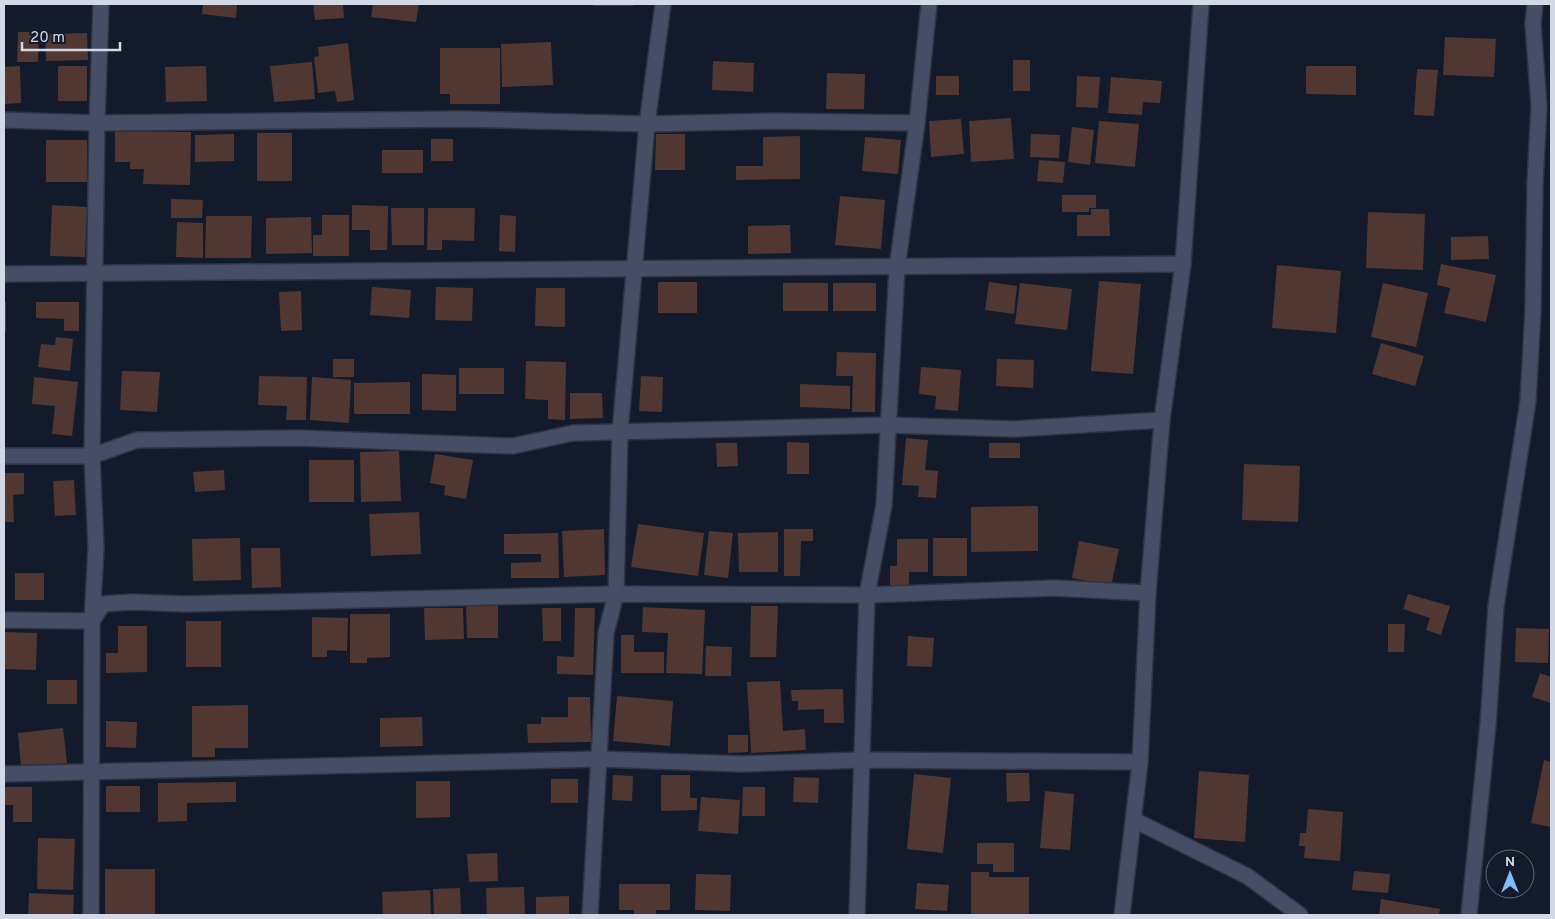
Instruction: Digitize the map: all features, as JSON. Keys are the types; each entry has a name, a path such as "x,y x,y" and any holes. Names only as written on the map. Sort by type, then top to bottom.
{"street":[{"path":"91,915 93,772 92,621 96,548 92,456 97,123 101,4"},
{"path":"590,915 606,633 616,594 620,432 647,124 663,4"},
{"path":"857,915 867,595 884,505 887,425 898,268 917,123 929,4"},
{"path":"1122,915 1140,762 1148,593 1162,420 1183,264 1201,4"},
{"path":"1469,915 1488,724 1496,606 1528,401 1533,311 1535,183 1539,106 1533,24 1535,4"},
{"path":"4,120 97,123 463,118 647,124 775,121 917,123"},
{"path":"4,274 635,268 898,268 1183,264"},
{"path":"4,456 92,456 137,440 298,438 513,446 573,433 887,425 1014,429 1162,420"},
{"path":"92,621 103,604 132,602 184,604 616,594 867,595 1054,588 1148,593"},
{"path":"4,620 92,621"},
{"path":"4,774 600,759 741,764 861,760 1140,762"},
{"path":"1134,820 1247,876 1300,915"}],"building":[{"path":"203,4 237,4 236,18 202,14"},
{"path":"313,4 343,4 344,18 315,20"},
{"path":"373,4 419,4 416,22 371,17"},
{"path":"593,4 633,4 633,6 593,6"},
{"path":"18,32 39,32 38,62 17,62"},
{"path":"87,33 88,60 46,61 45,34"},
{"path":"1445,37 1496,39 1494,77 1443,75"},
{"path":"551,42 553,85 502,87 501,44"},
{"path":"348,43 354,100 337,102 335,91 318,93 314,57 319,56 318,47"},
{"path":"440,48 500,48 500,104 450,104 450,94 440,94"},
{"path":"1013,60 1030,60 1030,91 1013,91"},
{"path":"713,61 754,63 753,92 712,90"},
{"path":"312,62 315,99 274,102 270,66"},
{"path":"20,66 21,103 4,104 4,67"},
{"path":"58,66 87,66 87,101 58,101"},
{"path":"206,66 207,101 166,102 165,67"},
{"path":"1306,66 1356,66 1356,95 1306,94"},
{"path":"1417,69 1438,70 1434,116 1414,115"},
{"path":"827,73 865,74 864,109 826,109"},
{"path":"936,76 959,76 959,95 936,95"},
{"path":"1077,76 1100,77 1098,108 1076,107"},
{"path":"1111,77 1162,81 1160,103 1143,102 1142,115 1108,113"},
{"path":"1011,118 1014,159 971,162 969,121"},
{"path":"961,119 964,154 931,157 929,121"},
{"path":"1099,121 1139,124 1135,167 1095,163"},
{"path":"1072,127 1094,130 1090,165 1068,162"},
{"path":"115,131 191,132 190,185 143,184 144,169 130,169 130,162 115,162"},
{"path":"257,133 292,133 292,181 257,181"},
{"path":"234,134 234,161 195,162 195,135"},
{"path":"656,134 685,134 685,170 655,170"},
{"path":"1031,134 1060,135 1059,158 1030,157"},
{"path":"800,136 800,179 736,180 736,166 763,166 763,137"},
{"path":"865,137 901,140 898,174 862,171"},
{"path":"431,139 453,139 453,161 431,161"},
{"path":"46,140 87,140 87,182 46,182"},
{"path":"382,150 423,150 423,173 382,173"},
{"path":"1039,160 1065,162 1063,183 1037,181"},
{"path":"1062,195 1096,195 1096,208 1089,208 1089,212 1062,212"},
{"path":"840,196 885,200 881,249 835,245"},
{"path":"171,199 203,200 202,218 171,218"},
{"path":"52,205 87,207 85,257 50,256"},
{"path":"352,205 388,206 387,250 370,250 370,230 352,230"},
{"path":"391,208 424,208 424,245 392,245"},
{"path":"428,208 475,208 474,241 442,240 442,250 427,250"},
{"path":"1091,209 1109,209 1110,236 1077,236 1077,215 1091,215"},
{"path":"1368,212 1425,214 1423,270 1366,268"},
{"path":"322,215 349,215 349,256 313,256 313,235 322,235"},
{"path":"500,215 516,216 515,252 499,251"},
{"path":"206,216 252,216 251,258 205,258"},
{"path":"311,217 312,253 266,254 266,218"},
{"path":"177,222 203,223 203,258 176,257"},
{"path":"790,225 791,253 748,254 748,226"},
{"path":"1488,236 1489,259 1451,260 1451,237"},
{"path":"1441,264 1496,275 1486,322 1444,313 1450,288 1437,285"},
{"path":"1277,265 1341,271 1336,333 1272,328"},
{"path":"1099,281 1141,284 1133,374 1091,371"},
{"path":"658,282 697,282 697,313 658,313"},
{"path":"989,282 1017,286 1014,314 985,310"},
{"path":"783,283 828,283 828,311 783,311"},
{"path":"833,283 876,283 876,311 833,311"},
{"path":"1020,283 1072,289 1067,330 1015,324"},
{"path":"1383,283 1428,293 1416,347 1371,337"},
{"path":"372,287 411,290 409,318 370,315"},
{"path":"436,287 473,288 472,321 435,320"},
{"path":"536,288 565,288 565,327 535,326"},
{"path":"301,291 302,330 281,331 279,292"},
{"path":"4,302 6,302 6,331 4,331"},
{"path":"36,302 79,302 79,331 64,331 64,319 36,318"},
{"path":"56,337 73,339 70,371 38,367 41,344 55,345"},
{"path":"1381,343 1424,356 1415,386 1372,374"},
{"path":"837,352 876,353 875,412 852,412 853,376 836,376"},
{"path":"333,359 354,359 354,377 333,377"},
{"path":"997,359 1034,360 1033,388 996,386"},
{"path":"526,361 566,362 565,420 548,419 548,400 525,399"},
{"path":"921,367 961,370 958,411 935,409 936,396 919,394"},
{"path":"459,368 504,368 504,394 459,394"},
{"path":"122,371 160,372 157,412 120,410"},
{"path":"422,374 456,375 456,411 422,410"},
{"path":"259,376 307,377 306,420 286,420 287,406 258,405"},
{"path":"641,376 663,377 662,412 639,411"},
{"path":"34,377 78,382 72,436 52,434 55,406 32,404"},
{"path":"312,377 351,380 349,423 310,420"},
{"path":"410,382 410,414 354,414 354,383"},
{"path":"800,384 850,386 850,409 800,407"},
{"path":"570,393 602,393 603,418 570,419"},
{"path":"906,438 928,440 925,470 938,471 936,498 918,497 919,486 902,485"},
{"path":"787,442 809,443 809,474 787,474"},
{"path":"716,443 737,443 738,466 717,467"},
{"path":"989,443 1020,443 1020,458 989,458"},
{"path":"399,451 401,501 361,502 360,452"},
{"path":"435,454 473,460 466,499 444,495 445,486 430,483"},
{"path":"309,460 354,460 354,502 309,502"},
{"path":"1244,464 1300,466 1298,522 1242,520"},
{"path":"224,470 225,490 195,492 193,472"},
{"path":"4,473 24,473 24,494 13,495 14,522 4,522"},
{"path":"74,480 76,515 55,516 53,481"},
{"path":"1038,506 1038,551 971,552 971,507"},
{"path":"419,512 421,554 371,556 369,514"},
{"path":"638,524 704,533 698,576 631,567"},
{"path":"604,529 605,575 564,577 562,531"},
{"path":"784,529 813,529 813,541 801,541 800,576 784,576"},
{"path":"709,531 733,533 728,578 704,575"},
{"path":"778,532 778,572 739,572 738,533"},
{"path":"558,533 559,578 511,578 511,563 541,562 541,554 504,554 504,534"},
{"path":"240,538 241,580 193,581 192,539"},
{"path":"933,538 967,538 967,576 933,576"},
{"path":"897,539 928,539 928,572 909,572 909,586 890,586 890,566 897,566"},
{"path":"1079,541 1119,549 1111,586 1072,578"},
{"path":"251,548 280,548 281,587 252,588"},
{"path":"15,573 44,573 44,600 15,600"},
{"path":"1408,594 1450,606 1441,635 1426,630 1430,618 1403,609"},
{"path":"498,605 498,638 467,638 466,606"},
{"path":"751,606 778,606 776,657 750,657"},
{"path":"643,607 705,610 702,674 666,673 668,633 642,632"},
{"path":"424,608 463,608 464,639 425,640"},
{"path":"542,608 561,608 561,641 543,641"},
{"path":"575,608 595,608 593,675 557,674 557,656 574,657"},
{"path":"350,614 390,614 390,657 367,658 367,663 350,663"},
{"path":"312,617 348,618 347,651 327,650 327,657 312,657"},
{"path":"186,621 221,621 221,667 186,667"},
{"path":"1388,624 1405,624 1404,652 1388,652"},
{"path":"118,626 147,626 147,672 106,673 106,653 118,653"},
{"path":"1516,628 1549,629 1548,663 1515,662"},
{"path":"4,632 37,633 36,670 4,669"},
{"path":"621,635 634,635 634,652 664,652 664,673 621,673"},
{"path":"908,636 934,638 932,667 907,666"},
{"path":"706,646 732,647 731,676 705,676"},
{"path":"1540,673 1551,677 1551,703 1532,697"},
{"path":"47,680 77,680 77,704 47,704"},
{"path":"780,681 783,731 805,729 806,750 751,753 747,682"},
{"path":"843,689 844,723 824,723 824,709 798,710 798,701 792,701 791,690"},
{"path":"617,696 673,701 670,746 613,741"},
{"path":"568,697 590,697 591,742 528,743 527,724 541,724 541,717 568,717"},
{"path":"248,705 248,748 215,748 215,757 192,757 192,706"},
{"path":"422,717 423,746 380,747 380,718"},
{"path":"106,721 137,722 136,748 106,747"},
{"path":"63,728 67,763 21,768 18,733"},
{"path":"728,735 748,735 748,752 728,753"},
{"path":"1544,760 1551,762 1551,827 1531,823"},
{"path":"1199,771 1249,775 1245,842 1194,838"},
{"path":"1006,773 1029,773 1030,801 1007,802"},
{"path":"914,774 951,778 943,853 907,849"},
{"path":"613,775 633,776 632,801 612,800"},
{"path":"661,775 690,775 690,798 697,798 697,810 661,811"},
{"path":"794,777 819,778 818,803 793,802"},
{"path":"551,779 578,779 578,803 551,803"},
{"path":"416,781 450,781 450,817 416,818"},
{"path":"236,782 236,802 187,803 187,821 158,822 158,783"},
{"path":"106,786 140,786 140,812 106,812"},
{"path":"4,787 32,787 32,822 13,822 13,805 4,805"},
{"path":"743,787 765,787 765,816 742,816"},
{"path":"1045,791 1074,794 1070,850 1040,848"},
{"path":"701,797 740,800 738,834 698,831"},
{"path":"1308,809 1343,812 1340,861 1304,858 1305,846 1299,846 1300,833 1306,833"},
{"path":"38,838 75,839 73,890 37,889"},
{"path":"977,843 1014,843 1014,872 993,872 993,864 977,864"},
{"path":"497,853 498,881 469,882 467,854"},
{"path":"105,869 155,869 155,915 105,915"},
{"path":"1354,871 1390,874 1388,893 1352,890"},
{"path":"971,872 989,872 989,877 1029,877 1029,915 971,915"},
{"path":"696,874 731,875 730,911 695,910"},
{"path":"917,883 949,885 947,911 915,909"},
{"path":"619,884 670,884 670,910 656,910 656,915 634,915 634,910 619,910"},
{"path":"524,887 525,915 487,915 486,888"},
{"path":"460,888 461,915 434,915 433,889"},
{"path":"430,890 431,915 383,915 382,892"},
{"path":"29,893 74,895 73,915 28,915"},
{"path":"569,896 569,915 536,915 536,897"},
{"path":"1381,899 1440,909 1439,915 1379,915"}]}
